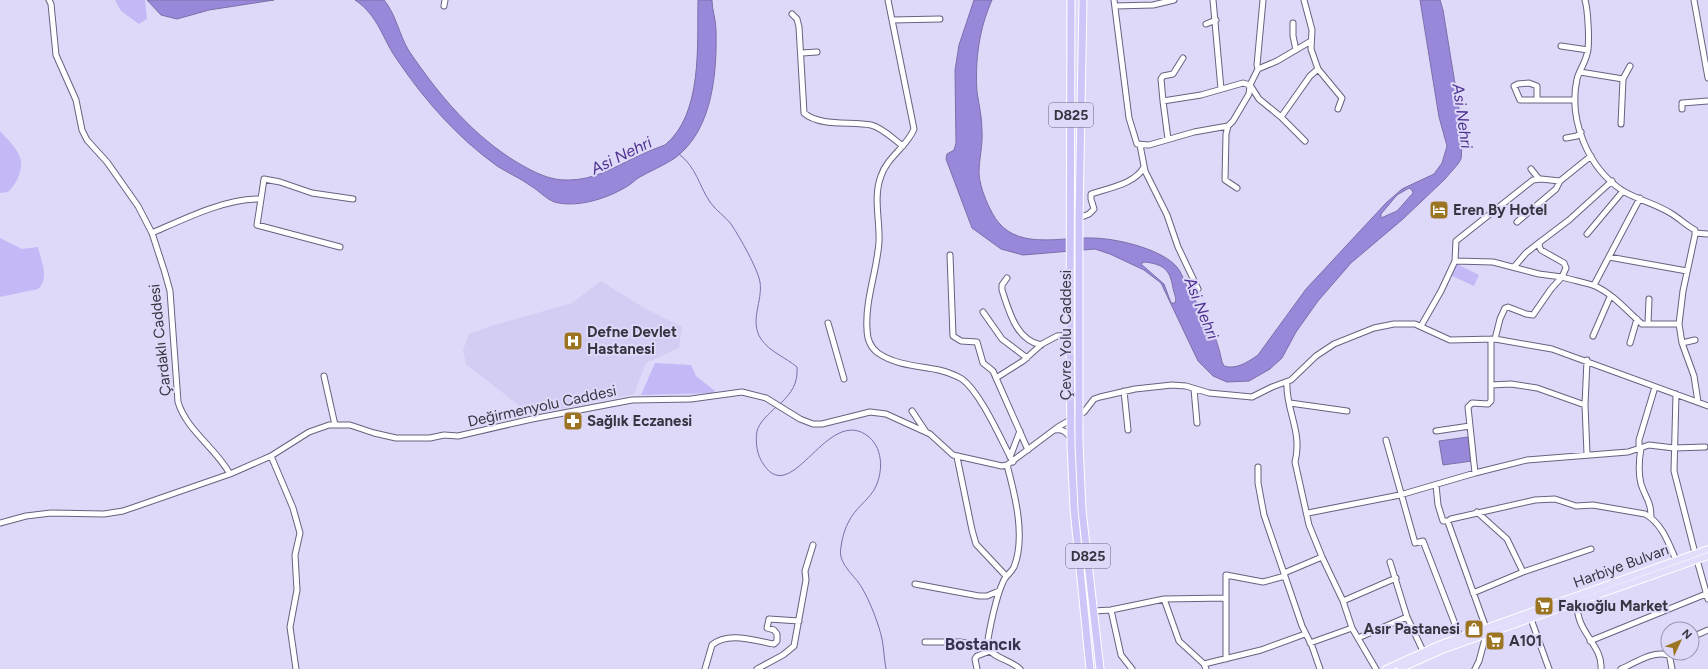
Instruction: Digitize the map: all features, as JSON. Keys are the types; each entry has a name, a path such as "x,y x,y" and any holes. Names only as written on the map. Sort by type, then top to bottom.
{"highway":[{"name":"Çevre Yolu Caddesi","path":"1071,0 1071,440 1074,509 1090,669"},
{"name":"Çevre Yolu Caddesi","path":"1084,0 1079,218 1078,415 1082,510 1100,669"}],"main road":[{"name":"Harbiye Bulvarı","path":"1400,669 1486,632 1708,549"},
{"name":"Harbiye Bulvarı","path":"1386,669 1423,651 1460,637 1486,632 1531,619 1708,556"}],"street":[{"path":"444,6 445,0"},
{"path":"888,0 914,125 911,135 884,168 878,188 879,243 869,302 867,324 869,341 877,352 886,358 906,364 948,372 962,379 979,400 1013,462"},
{"path":"1174,0 1153,5 1114,3 1129,118 1137,144 1140,145 1144,168 1167,215 1178,247 1198,289"},
{"path":"1213,0 1221,89"},
{"path":"1237,188 1225,180 1226,134 1228,126 1233,121 1249,94 1250,85 1258,68 1257,65 1263,0"},
{"path":"1304,0 1312,30 1311,49 1318,69 1342,98 1338,109"},
{"path":"1585,0 1588,9 1588,50 1577,78 1575,100 1576,120 1591,156 1612,181 1624,191 1673,215 1694,230 1695,233 1708,234"},
{"path":"1694,0 1708,78"},
{"name":"Çardaklı Caddesi","path":"51,1 56,55 76,100 82,130 87,140 107,162 132,196 152,233 170,291 178,402 182,416 214,452 230,474"},
{"path":"792,14 797,19 799,27 802,53 805,115 822,120 872,125 903,146"},
{"path":"892,20 940,19"},
{"path":"1206,24 1216,20"},
{"path":"1293,23 1293,36 1296,50"},
{"path":"1258,68 1296,50 1311,41"},
{"path":"1561,46 1588,50"},
{"path":"802,53 817,52"},
{"path":"1168,139 1161,79 1163,76 1172,74 1183,58"},
{"path":"1621,124 1623,79 1630,66"},
{"path":"1281,117 1310,76 1318,69"},
{"path":"1580,72 1623,79"},
{"path":"1163,101 1201,95 1243,83 1250,85 1259,99 1281,117 1305,141"},
{"path":"1536,100 1536,84 1518,84 1514,86 1520,100 1536,100 1575,100"},
{"path":"1682,109 1682,103 1708,101"},
{"path":"1140,145 1149,145 1168,139 1228,126"},
{"path":"1566,138 1577,136 1581,132"},
{"path":"1517,222 1556,189 1560,181 1591,156"},
{"path":"1079,218 1089,214 1094,209 1091,194 1134,179 1144,168"},
{"path":"1531,169 1539,179"},
{"path":"340,247 257,225 264,179 269,179 312,193 353,199"},
{"path":"1421,326 1441,291 1455,260 1456,241 1533,180 1539,179 1560,181"},
{"path":"1514,267 1526,253 1555,231 1612,181"},
{"path":"1587,234 1624,191"},
{"path":"1594,285 1640,198"},
{"path":"152,233 193,216 226,205 261,200"},
{"path":"1695,233 1687,271 1679,324 1682,343 1694,376 1698,402"},
{"path":"1540,242 1539,246 1541,250 1555,256 1564,263 1566,268"},
{"path":"950,255 954,336 961,341 976,342 983,364 993,371 1028,450"},
{"path":"1609,257 1687,271"},
{"path":"1455,260 1493,262 1539,274 1562,277 1577,282 1594,285 1642,324 1679,324"},
{"path":"1475,473 1469,405 1472,403 1488,404 1491,401 1493,339 1500,319 1505,308 1508,307 1533,315 1551,288 1562,277 1570,262"},
{"path":"1007,278 1002,285 1002,290 1014,322 1031,343 1041,345"},
{"path":"1592,336 1610,297"},
{"path":"1648,324 1649,299"},
{"path":"983,312 1002,339 1027,358"},
{"path":"1630,343 1637,319"},
{"path":"828,324 844,379"},
{"path":"977,669 975,659 988,649 999,591 1006,576 1014,565 1019,527 1014,488 1007,465 1071,418 1084,412 1094,399 1124,391 1165,385 1179,385 1209,393 1248,398 1256,396 1272,387 1288,382 1321,352 1339,342 1380,326 1403,324 1421,326 1450,340 1493,339 1540,346 1586,360 1708,406"},
{"path":"996,378 1027,358 1041,345 1057,336 1070,335"},
{"path":"1682,343 1695,340"},
{"path":"1586,360 1585,405 1587,454"},
{"path":"324,376 335,425"},
{"path":"1288,382 1287,392 1296,428 1297,455 1295,462 1308,513 1309,525 1322,558 1343,601 1352,628 1376,669"},
{"path":"1491,385 1511,384 1537,388 1585,405"},
{"path":"1651,517 1649,499 1642,485 1640,474 1639,440 1656,387"},
{"path":"1194,389 1197,423"},
{"path":"1124,391 1128,430"},
{"name":"Değirmenyolu Caddesi","path":"0,523 26,516 51,513 114,513 230,474 271,456 309,432 335,425 350,425 396,438 430,438 444,435 458,436 532,419 632,400 691,399 742,392 761,396 808,423 822,424 875,412 890,416 926,432 957,457 1002,466 1007,465"},
{"path":"1676,394 1674,472 1695,554"},
{"path":"1290,403 1347,411"},
{"path":"912,411 926,432"},
{"path":"1436,431 1470,426"},
{"path":"1054,430 1067,432 1071,440"},
{"path":"1010,456 1020,431"},
{"path":"1386,440 1400,495 1415,543 1423,541 1460,637"},
{"path":"1308,513 1400,495 1475,473 1527,460 1587,454 1628,452 1649,445 1674,448 1705,447"},
{"path":"271,456 293,508 300,533 295,555 297,590 290,627 296,669"},
{"path":"957,457 957,465 976,544 1006,576"},
{"path":"1258,467 1260,500 1305,634 1320,669"},
{"path":"1436,485 1438,505 1443,520 1448,521 1477,512 1535,500 1555,499 1576,506 1593,504 1645,514 1651,517 1660,528 1676,560"},
{"path":"1477,512 1507,539 1522,572"},
{"path":"1448,521 1474,593 1486,632 1481,655 1475,669"},
{"path":"758,669 783,656 793,648 806,580 805,571 813,545"},
{"path":"1474,593 1522,572 1591,549"},
{"path":"1226,659 1226,576 1263,582 1285,575 1322,558"},
{"path":"1590,641 1707,597 1697,560"},
{"path":"1390,562 1407,616 1423,651"},
{"path":"1343,601 1396,578"},
{"path":"915,584 979,596 987,596 999,591"},
{"path":"1094,611 1111,610 1164,599 1226,598"},
{"path":"1164,599 1179,641 1205,666 1261,650 1305,634"},
{"path":"1577,603 1578,619 1602,661 1601,669"},
{"path":"1111,610 1121,655 1132,669"},
{"path":"1358,638 1407,616"},
{"path":"706,669 712,645 719,640 732,637 774,644 777,641 777,634 774,630 767,628 769,619 799,621"},
{"path":"1531,619 1549,669"},
{"path":"1310,643 1352,628"},
{"path":"925,642 960,642 988,649 1020,669"},
{"path":"1621,669 1649,656 1660,653"}],"shaded area":[{"path":"115,0 145,0 147,19 139,24 121,11"},
{"path":"147,0 274,0 209,10 177,19 161,15"},
{"path":"355,0 384,0 392,12 409,51 420,67 458,113 486,140 501,152 536,173 555,179 569,180 595,176 665,145 677,132 686,115 692,97 697,57 698,0 712,0 716,26 715,64 710,99 705,116 698,132 688,146 675,158 638,178 628,186 611,195 585,203 567,204 555,202 523,180 497,166 455,131 431,105 409,76 393,53 370,13"},
{"path":"974,0 992,0 981,33 977,56 977,92 982,126 979,178 992,213 999,223 1008,231 1018,236 1030,239 1055,240 1101,238 1136,245 1167,259 1180,271 1188,289 1210,325 1224,366 1228,367 1246,363 1258,355 1306,289 1386,203 1402,189 1434,174 1442,163 1447,146 1439,117 1420,0 1440,0 1443,10 1463,133 1461,159 1444,180 1403,219 1351,263 1318,301 1296,332 1282,358 1270,369 1249,381 1227,382 1213,376 1198,361 1161,283 1144,270 1110,254 1095,249 1023,255 1001,249 972,228 946,159 947,154 954,150 956,143 955,70 959,45","holes":["1409,188 1413,193 1397,211 1381,218 1381,214 1397,195","1144,262 1157,264 1168,272 1176,299 1175,303 1171,303 1164,284 1141,264"]},
{"path":"0,131 13,145 19,155 21,160 21,170 11,189 8,192 0,193"},
{"path":"0,238 22,249 38,247 44,269 44,275 42,285 38,289 0,297"},
{"path":"1455,263 1479,275 1474,286 1450,275"},
{"name":"Defne Devlet Hastanesi","path":"601,281 641,306 682,327 679,348 646,363 634,394 535,414 526,411 466,364 463,350 469,334 491,326 572,303"},
{"path":"655,363 691,365 696,376 715,391 713,393 641,395"},
{"path":"1468,437 1472,461 1443,465 1439,441"}],"waterway":[{"path":"679,154 694,171 710,202 731,224 756,269 760,282 760,296 756,325 761,339 773,351 797,367 795,383 788,396 780,404"},
{"path":"776,407 760,424 757,431 756,440 758,453 764,465 775,475 787,474 799,466 825,442 839,433 854,430 869,437 874,442 880,455 880,470 877,484 871,494 854,513 848,524 841,544 840,553 844,564 859,583 874,613 882,639 886,669"}],"place":[{"name":"Eren By Hotel","path":"1439,210"},
{"name":"Defne Devlet Hastanesi","path":"573,341"},
{"name":"Sağlık Eczanesi","path":"573,421"},
{"name":"Fakıoğlu Market","path":"1544,606"},
{"name":"Asır Pastanesi","path":"1474,629"},
{"name":"A101","path":"1495,641"}],"district":[{"name":"Bostancık","path":"983,644"}],"water label":[{"name":"Asi Nehri","path":"1463,116"},
{"name":"Asi Nehri","path":"621,155"},
{"name":"Asi Nehri","path":"1202,308"}]}
